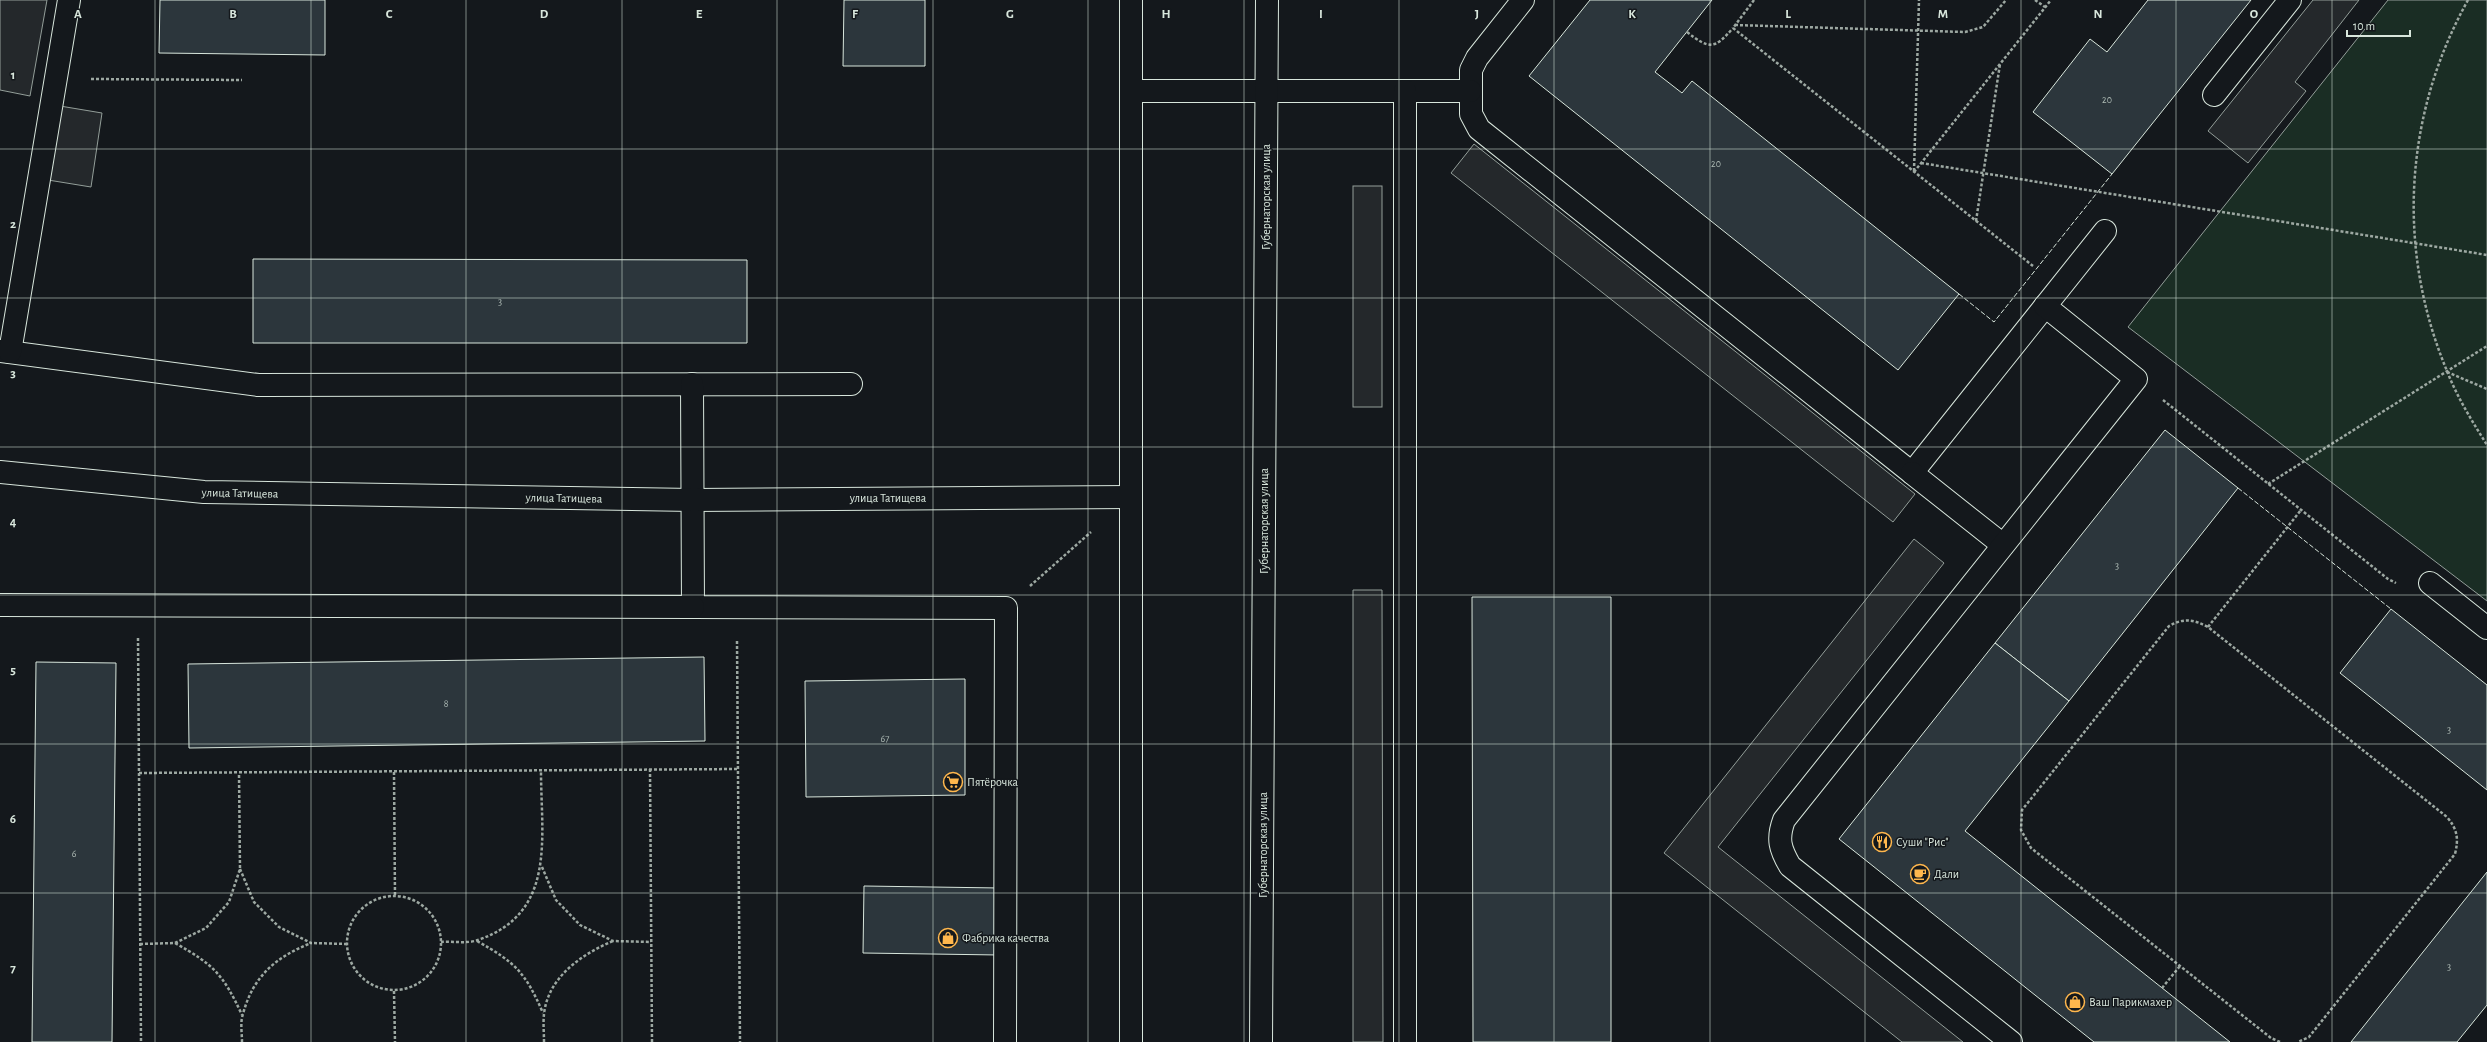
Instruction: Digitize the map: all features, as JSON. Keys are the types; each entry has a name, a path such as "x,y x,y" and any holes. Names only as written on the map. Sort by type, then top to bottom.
{"street":[{"path":"69,0 56,79 5,351 258,385 851,384"},
{"path":"1131,0 1131,1042"},
{"name":"Губернаторская улица","path":"1261,1042 1267,0"},
{"path":"1523,0 1477,58 1471,70 1470,114 1479,129 2003,544"},
{"path":"2214,95 2290,0"},
{"path":"1131,91 1470,91"},
{"path":"1405,91 1405,1042"},
{"path":"1912,473 2105,231"},
{"path":"2011,1042 1790,866 1780,848 1779,834 1784,820 2136,379 2045,306"},
{"path":"692,384 694,500 693,607"},
{"name":"улица Татищева","path":"0,472 204,492 694,500 1130,497"},
{"path":"2430,583 2487,628"},
{"path":"0,605 1006,608 1005,1042"}],"path":[{"path":"1687,32 1702,44 1711,45 1721,41 1754,0"},
{"path":"1914,172 1919,0"},
{"path":"1734,26 1965,32 1978,30 1987,23 2006,0"},
{"path":"2035,0 2045,7"},
{"path":"1914,172 2051,0"},
{"path":"2468,0 2449,34 2428,94 2415,157 2413,197 2415,243 2421,283 2437,344 2461,403 2487,445"},
{"path":"1734,26 2036,269"},
{"path":"1976,221 2000,63"},
{"path":"56,79 242,80"},
{"path":"1921,163 2487,254"},
{"path":"2268,484 2487,346"},
{"path":"2447,371 2487,389"},
{"path":"2136,379 2388,579 2401,585 2430,583"},
{"path":"1006,608 1130,497"},
{"path":"2208,627 2301,510"},
{"path":"138,606 141,1042"},
{"path":"737,608 740,1042"},
{"path":"2280,1042 2271,1038 2180,966 2032,848 2023,838 2020,820 2022,810 2169,626 2187,620 2196,621 2208,627 2447,817 2455,826 2458,839 2455,854 2309,1037 2298,1042"},
{"path":"650,769 652,1042"},
{"path":"139,774 738,769"},
{"path":"441,942 476,941 508,926 531,900 542,867 541,770"},
{"path":"394,772 395,896"},
{"path":"140,944 175,943 206,928 229,902 240,869 239,773"},
{"path":"542,867 556,900 575,920 580,925 613,941"},
{"path":"240,869 254,902 279,928 311,943"},
{"path":"395,896 412,900 427,910 437,924 441,942 438,960 428,976 413,987 394,991 376,987 361,977 350,962 347,944 350,926 360,910 376,900 395,896"},
{"path":"476,941 506,957 525,977 529,982 544,1013"},
{"path":"544,1042 544,1013 553,989 568,967 589,951 613,941 651,942"},
{"path":"175,943 204,960 228,984 242,1015"},
{"path":"242,1042 242,1015 251,991 267,970 287,952 311,943 347,944"},
{"path":"2162,988 2180,966"},
{"path":"394,991 395,1042"}],"green space":[{"path":"2388,0 2487,0 2487,601 2128,327"}],"shaded area":[{"path":"0,0 47,0 30,96 0,90"},
{"path":"2313,0 2359,0 2295,82 2306,91 2248,163 2208,131"},
{"path":"60,106 102,113 91,187 48,180"},
{"path":"1474,144 1915,494 1893,522 1451,173"},
{"path":"1353,186 1382,186 1382,407 1353,407"},
{"path":"1914,539 1944,563 1718,847 1963,1042 1902,1042 1664,853"},
{"path":"1353,590 1382,590 1383,1042 1353,1042"}],"building":[{"path":"160,0 325,0 325,55 159,53"},
{"path":"844,0 925,0 925,66 843,66"},
{"path":"1590,0 1712,0 1655,72 1682,93 1692,81 1959,294 1898,370 1529,76"},
{"path":"2148,0 2251,0 2112,174 2033,112 2090,39 2107,52"},
{"path":"253,259 747,260 747,343 253,343"},
{"path":"2165,430 2238,488 2069,701 1995,643"},
{"path":"1472,597 1611,597 1611,1042 1473,1042"},
{"path":"2391,609 2487,685 2487,790 2340,673"},
{"path":"1995,643 2069,701 1965,831 2230,1042 2094,1042 1839,839"},
{"path":"704,657 705,741 189,748 188,664"},
{"path":"36,662 116,663 112,1042 32,1042"},
{"path":"965,679 965,795 806,797 805,681"},
{"path":"2487,872 2487,1005 2457,1042 2351,1042"},
{"path":"864,886 1000,888 999,955 863,953"}],"fence":[{"path":"1959,294 1994,322 2112,174"},
{"path":"2238,488 2391,609"}],"place":[{"name":"Пятёрочка","path":"953,782"},
{"name":"Суши \"Рис\"","path":"1882,842"},
{"name":"Дали","path":"1920,874"},
{"name":"Фабрика качества","path":"948,938"},
{"name":"Ваш Парикмахер","path":"2075,1002"}]}
